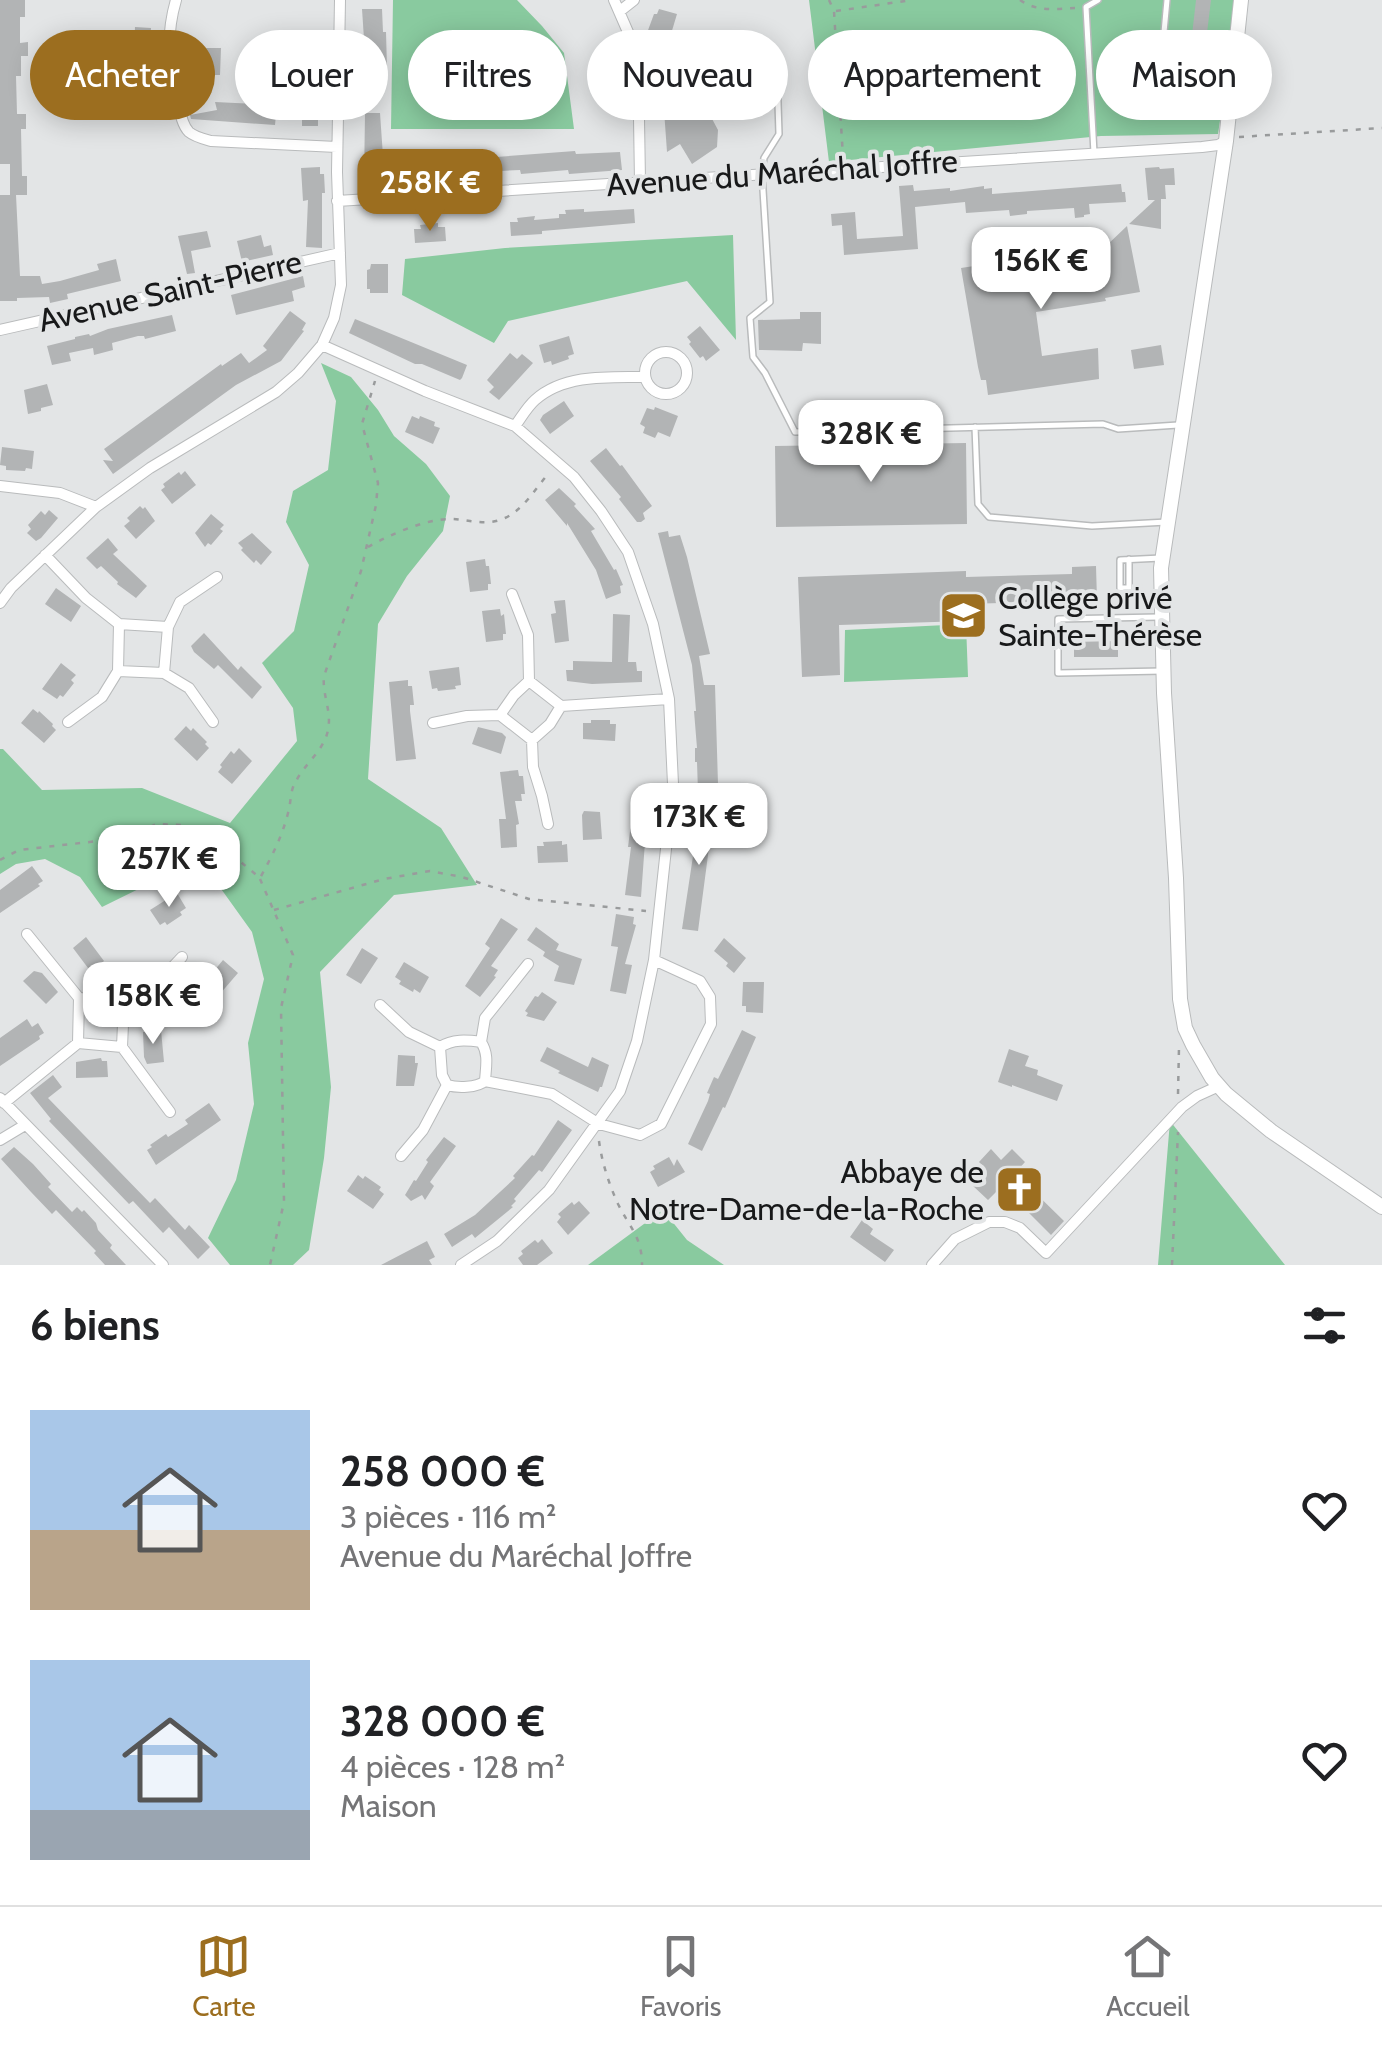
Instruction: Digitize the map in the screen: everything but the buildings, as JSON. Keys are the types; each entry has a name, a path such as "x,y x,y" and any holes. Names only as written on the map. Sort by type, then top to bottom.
{"street":[{"path":"176,0 169,45 172,80 183,123 190,132 211,141 337,147"},
{"path":"0,603 96,507 150,468 276,392 322,345 334,318 341,285 337,201 340,0"},
{"path":"634,0 617,5 638,55 640,182"},
{"path":"1241,0 1232,139 1213,216 1162,558 1163,671 1179,982 1186,1028 1199,1057 1219,1086 1260,1123 1382,1207"},
{"name":"Avenue du Maréchal Joffre","path":"337,201 1202,147 1232,139"},
{"name":"Avenue Saint-Pierre","path":"0,330 340,253"},
{"path":"322,345 515,426 574,477 628,552 654,624 669,699 673,784 654,960 637,1042 620,1091 550,1190 497,1241 461,1265"},
{"path":"664,352 678,355 688,372 678,391 665,395 652,390 645,377 651,358 664,352"},
{"path":"515,426 533,402 567,382 645,377"},
{"path":"0,486 60,493 96,507"},
{"path":"45,555 86,598 119,624 168,627"},
{"path":"164,673 168,627 180,602 217,577"},
{"path":"512,594 528,634 530,681 561,706 669,699"},
{"path":"68,722 102,697 118,671 119,624"},
{"path":"118,671 164,673 188,688 214,722"},
{"path":"500,715 530,681"},
{"path":"548,824 532,767 532,740 550,724 561,706"},
{"path":"433,723 500,715 532,740"},
{"path":"27,934 80,998 78,1043"},
{"path":"80,998 124,1001 165,975 182,957"},
{"path":"485,1080 552,1094 599,1124 640,1135 661,1124 710,1024 710,997 700,981 654,960"},
{"path":"440,1047 442,1075 447,1085 480,1085 485,1080 487,1063 481,1042 486,1018 528,964"},
{"path":"124,1001 122,1047 170,1112"},
{"path":"380,1005 410,1032 440,1047"},
{"path":"440,1047 450,1041 481,1042"},
{"path":"122,1047 78,1043 2,1100 164,1265"},
{"path":"401,1156 422,1130 447,1085"},
{"path":"932,1265 955,1239 989,1222 1005,1222 1020,1228 1046,1253 1179,1110 1219,1086"},
{"path":"0,1140 25,1125"}],"lane":[{"path":"1094,153 1086,8 1098,0"},
{"path":"1164,30 1167,0"},
{"path":"778,120 779,134 764,158 762,174 770,302 750,318 752,357 765,373 795,432 1103,424 1118,430 1181,425"},
{"path":"975,427 978,504 989,517 1092,526 1166,522"},
{"path":"1129,559 1129,588 1120,588 1120,560 1129,559 1162,558"},
{"path":"1161,617 1058,619 1058,673 1163,671"}],"path":[{"path":"829,0 834,11 844,168"},
{"path":"834,11 912,0"},
{"path":"1020,0 1041,10 1086,8"},
{"path":"1232,139 1382,128"},
{"path":"260,878 280,842 294,784 328,732 330,714 323,694 324,676 338,642 376,505 378,483 362,424 379,370"},
{"path":"366,548 404,530 452,518 483,523 508,517 525,504 559,464"},
{"path":"0,860 19,850 116,839 156,824 205,832 260,878 292,955 282,1008 284,1202 270,1265"},
{"path":"274,910 384,879 430,871 529,898 657,913"},
{"path":"1172,1265 1179,1046 1186,1028"},
{"path":"599,1124 607,1176 642,1247 642,1265"}],"green space":[{"path":"393,0 517,0 545,30 408,30 408,120 567,120 567,76 574,129 391,129"},
{"path":"809,0 1238,0 1234,30 1096,30 1096,120 1220,120 1218,134 1101,136 829,162 824,120 1076,120 1076,30 813,30"},
{"path":"733,235 736,340 687,281 508,321 494,343 402,295 405,259 505,248"},
{"path":"321,363 351,377 394,436 426,464 450,496 443,531 407,576 378,624 368,779 441,828 477,885 394,895 320,972 331,1087 309,1250 293,1265 230,1265 208,1238 236,1180 254,1104 248,1043 264,979 252,932 219,886 171,873 102,907 80,877 45,859 16,864 0,874 0,749 42,790 142,788 230,823 297,741 293,708 262,663 294,631 309,565 286,522 293,491 328,470 336,401"},
{"path":"966,624 968,677 844,682 845,630"},
{"path":"1170,1121 1285,1265 1158,1265"},
{"path":"663,1210 687,1240 724,1265 588,1265"}],"place":[{"name":"Collège privé Sainte-Thérèse","path":"963,616"},
{"name":"Abbaye de Notre-Dame-de-la-Roche","path":"1019,1190"}]}
